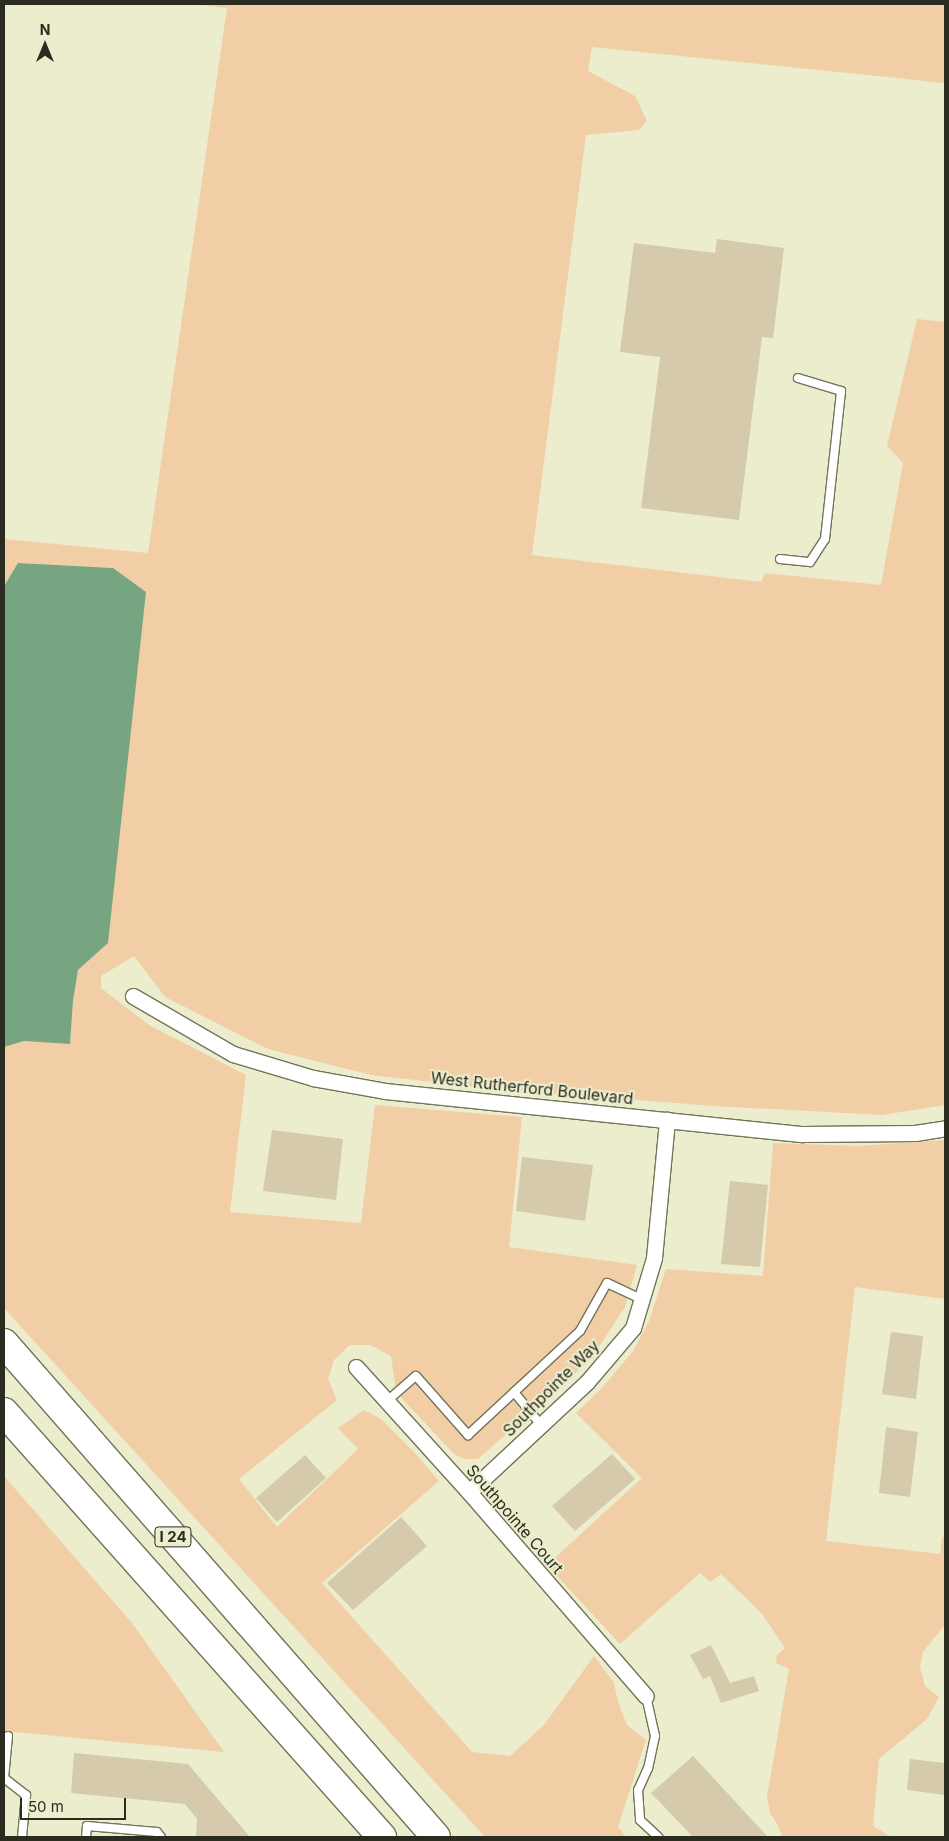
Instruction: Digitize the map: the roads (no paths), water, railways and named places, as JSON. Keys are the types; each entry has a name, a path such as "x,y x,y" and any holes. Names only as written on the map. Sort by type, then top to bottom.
{"highway":[{"name":"I 24","path":"4,1343 436,1837"},
{"name":"I 24","path":"4,1412 382,1837"},
{"path":"342,1731 446,1837"},
{"path":"316,1763 366,1837"}],"street":[{"name":"West Rutherford Boulevard","path":"133,996 233,1054 313,1078 385,1091 803,1134 915,1133 945,1128"},
{"name":"Southpointe Way","path":"469,1492 588,1382 633,1328 654,1258 667,1120"},
{"name":"Southpointe Court","path":"356,1368 469,1492 646,1696"}],"lane":[{"path":"780,559 810,562 825,539 842,391 798,378"},
{"path":"387,1401 416,1376 468,1434 580,1331 607,1283 642,1299"},
{"path":"514,1392 541,1425"},
{"path":"646,1696 654,1736 648,1768 638,1790 640,1820 658,1837"},
{"path":"8,1736 4,1778 26,1796 22,1837"},
{"path":"86,1837 87,1826 157,1832 160,1837"}]}
